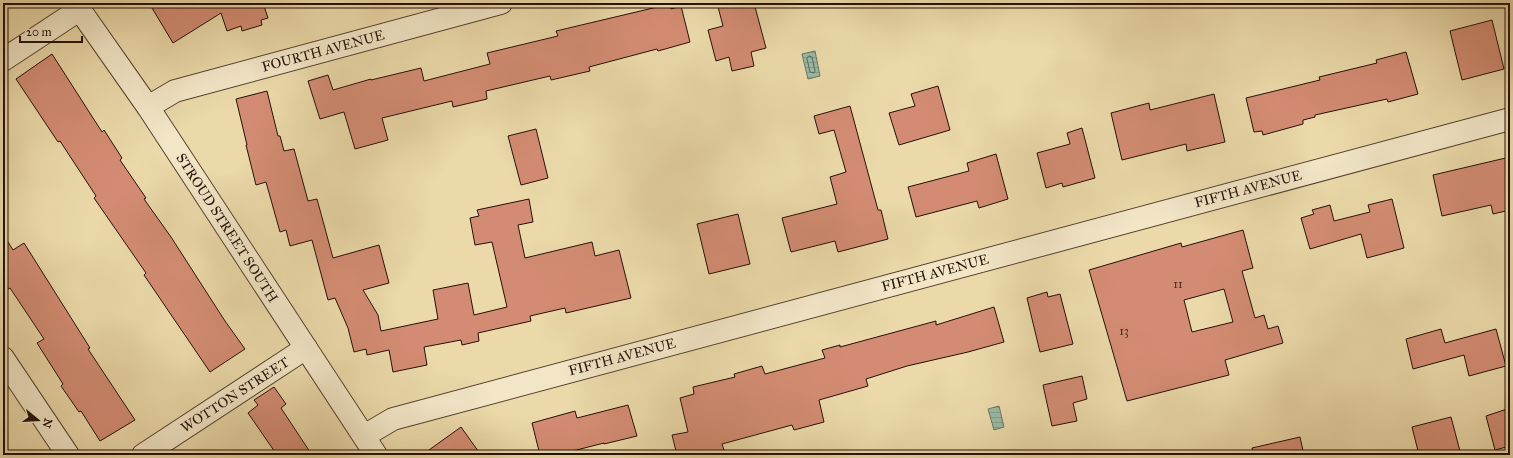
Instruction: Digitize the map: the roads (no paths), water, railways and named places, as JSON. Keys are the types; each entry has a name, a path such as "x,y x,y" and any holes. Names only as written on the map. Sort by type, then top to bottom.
{"street":[{"name":"FOURTH AVENUE","path":"148,107 175,91 501,3"},
{"name":"STROUD STREET SOUTH","path":"77,7 148,107 376,455"},
{"path":"3,60 77,7"},
{"name":"FIFTH AVENUE","path":"364,436 393,419 1510,119"},
{"name":"WOTTON STREET","path":"143,455 306,348"},
{"path":"3,358 68,455"}],"water":[{"path":"815,51 820,76 808,79 802,54"},
{"path":"999,406 1004,427 994,430 988,409"}]}
